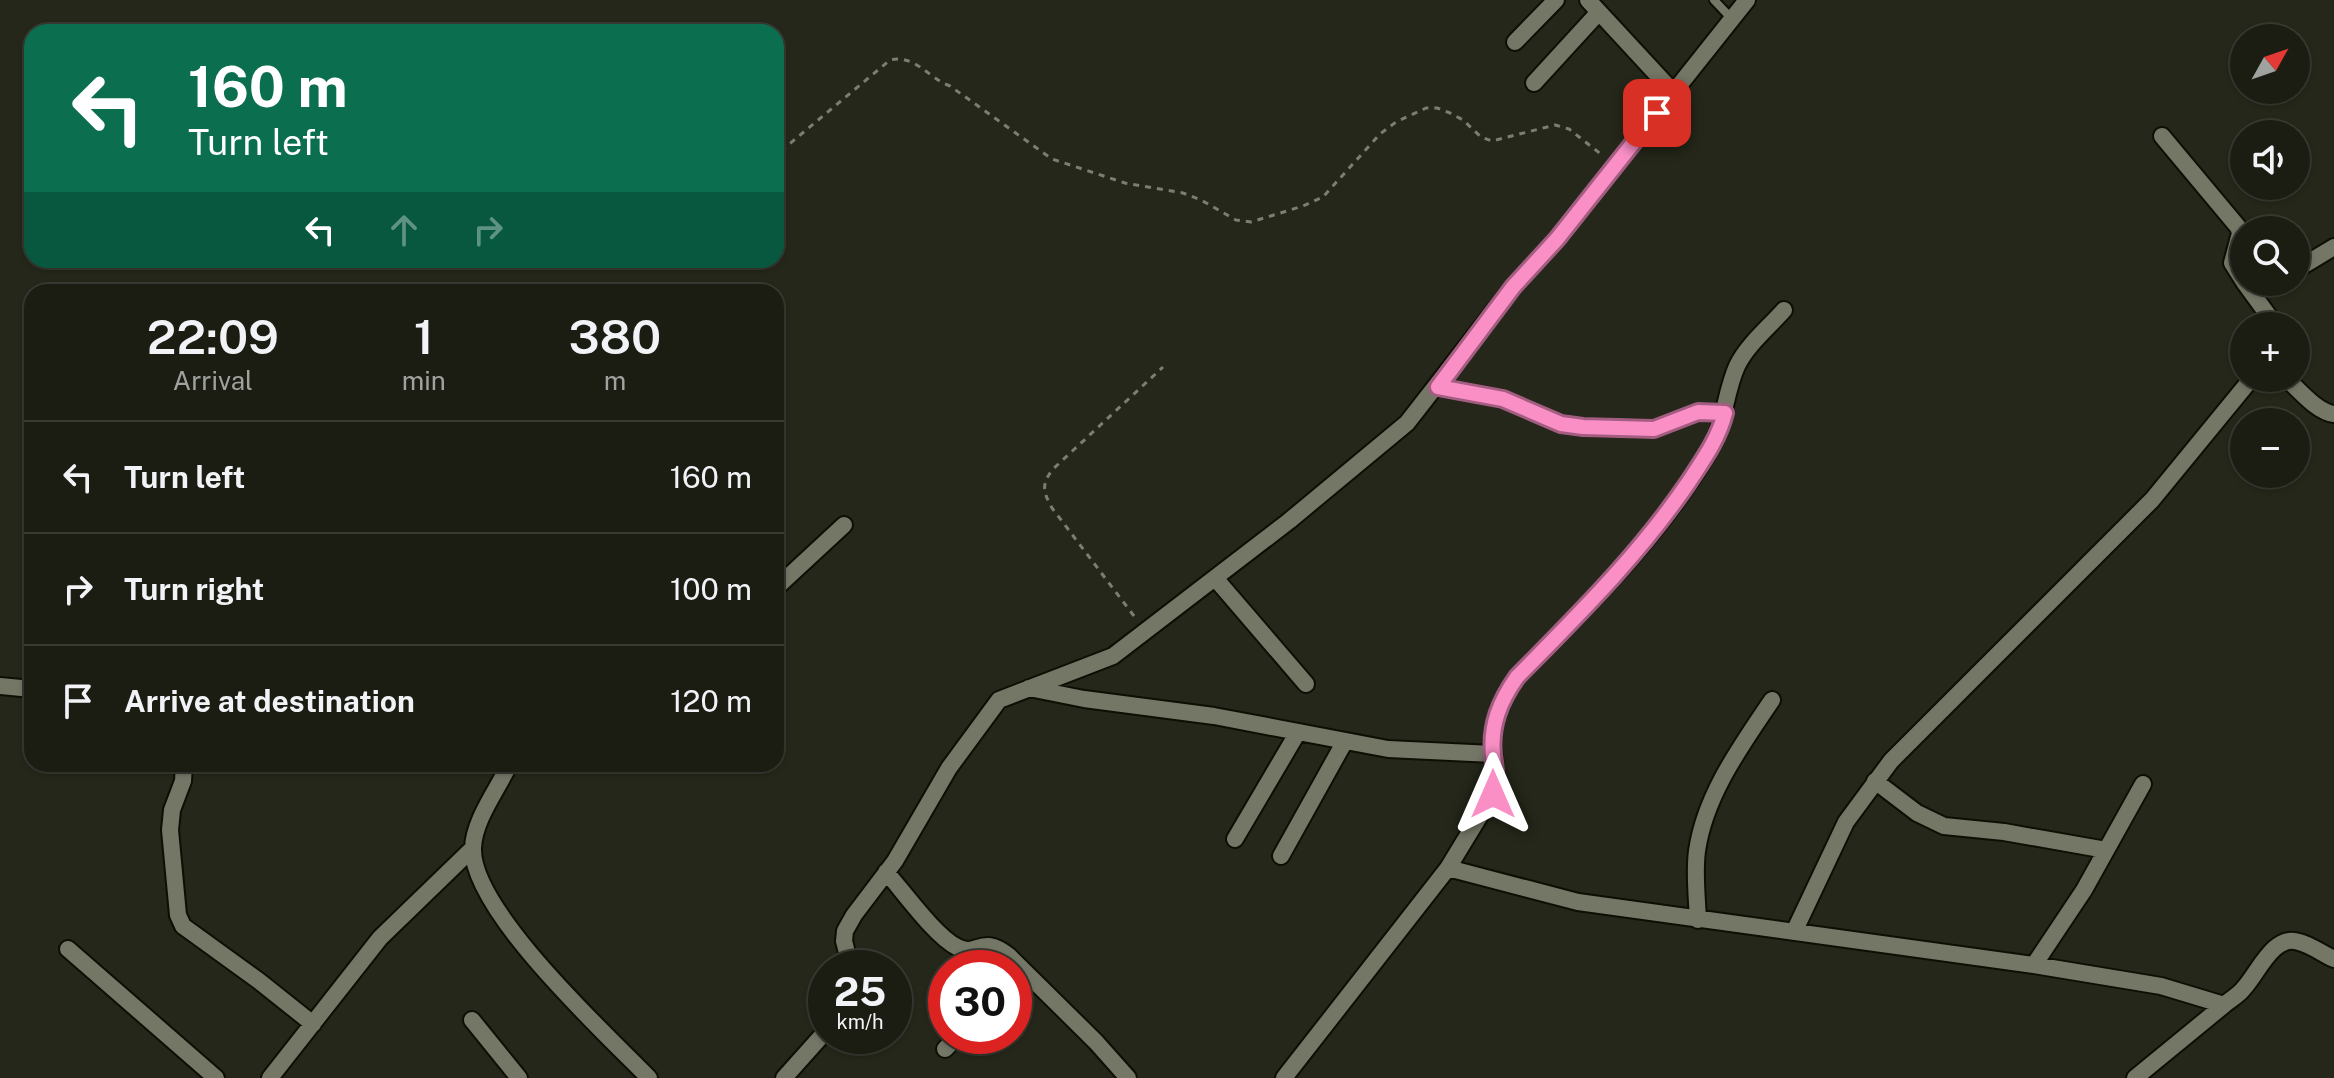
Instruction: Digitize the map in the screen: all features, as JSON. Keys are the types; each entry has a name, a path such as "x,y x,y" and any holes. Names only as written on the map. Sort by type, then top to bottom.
{"street":[{"path":"1515,42 1556,0"},
{"path":"846,950 845,931 854,915 886,872 949,768 999,700 1027,687 1099,663 1146,632 1383,446 1438,387 1513,287 1557,239 1747,0"},
{"path":"1534,83 1594,6 1674,93"},
{"path":"2162,136 2230,217"},
{"path":"2310,262 2334,247"},
{"path":"1284,1078 1448,868 1493,794 1496,783 1493,724 1503,697 1517,677 1632,557 1708,454 1720,432 1742,356 1784,310"},
{"path":"1438,387 1492,396 1561,424 1583,427 1654,429 1698,412 1725,413"},
{"path":"1794,932 1846,822 1891,761 2152,500 2241,392"},
{"path":"2302,392 2329,414 2334,414"},
{"path":"784,581 844,525"},
{"path":"1215,578 1306,684"},
{"path":"0,686 24,688"},
{"path":"1027,687 1084,699 1214,716 1388,749 1493,754"},
{"path":"1698,920 1697,850 1703,829 1730,763 1772,700"},
{"path":"1235,839 1298,732"},
{"path":"1281,856 1345,741"},
{"path":"184,772 172,810 170,830 178,915 183,926 313,1024"},
{"path":"508,772 476,832 473,848 475,865 487,894 511,928 574,1001 649,1078"},
{"path":"1875,781 1917,813 1944,826 2106,850"},
{"path":"2034,965 2063,924 2143,784"},
{"path":"270,1078 380,938 473,848"},
{"path":"1448,868 1578,902 2034,965 2161,986 2224,1005"},
{"path":"886,872 946,940 960,949 969,950 988,944 1000,950"},
{"path":"2135,1078 2247,986 2274,949 2289,940 2299,941 2334,959"},
{"path":"68,949 216,1078"},
{"path":"1032,985 1096,1042 1128,1078"},
{"path":"472,1020 519,1078"},
{"path":"784,1078 808,1051"}],"lane":[{"path":"1714,0 1732,19"}],"path":[{"path":"784,148 890,60 901,58 912,61 950,86 1052,159 1125,183 1183,193 1236,220 1251,222 1323,197 1380,134 1396,122 1426,108 1450,113 1463,120 1481,137 1492,141 1555,125 1569,129 1614,165"},
{"path":"1146,632 1052,508 1043,485 1053,469 1163,367"}],"route":[{"path":"1493,794 1496,783 1493,724 1503,697 1517,677 1632,557 1708,454 1720,432 1725,413 1698,412 1654,429 1583,427 1561,424 1482,393 1438,387 1513,287 1557,239 1657,113"}]}
